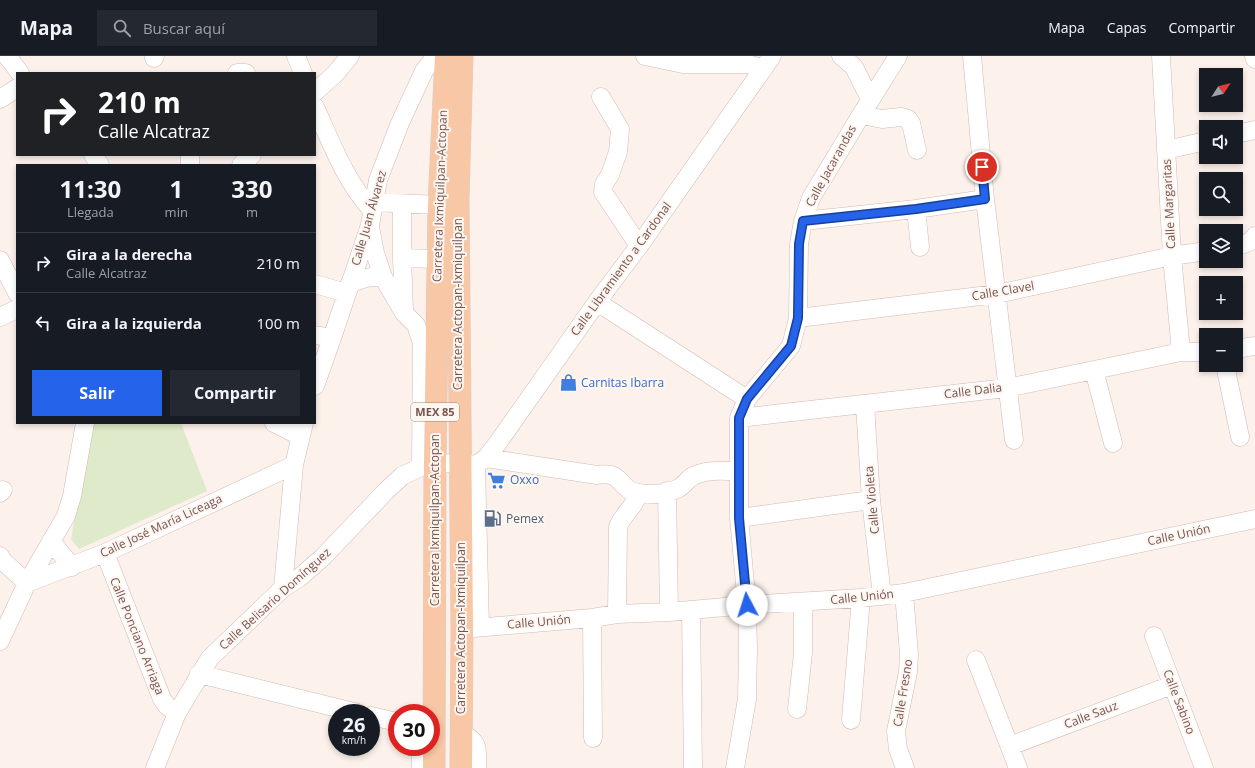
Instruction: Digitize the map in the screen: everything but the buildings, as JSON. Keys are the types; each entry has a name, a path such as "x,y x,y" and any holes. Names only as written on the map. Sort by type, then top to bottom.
{"main road":[{"name":"Carretera Ixmiquilpan-Actopan","path":"428,704 428,465 446,56"},
{"name":"Carretera Actopan-Ixmiquilpan","path":"461,768 461,732 471,628 474,462 458,200 462,56"},
{"name":"Carretera Ixmiquilpan-Actopan","path":"432,756 434,768"}],"street":[{"path":"7,56 19,72"},
{"path":"296,56 303,72"},
{"path":"316,91 335,74 350,56"},
{"name":"Calle Juan Álvarez","path":"316,383 372,212 378,180 400,123 424,71 436,56"},
{"path":"645,56 683,64 748,64 767,62"},
{"path":"841,56 854,67 870,100"},
{"name":"Calle Jacarandas","path":"735,768 747,699 747,605 739,518 739,418 747,399 791,346 798,318 799,244 803,221 811,198 860,115 898,56"},
{"path":"972,56 985,199 1014,440"},
{"name":"Calle Margaritas","path":"1161,56 1172,256 1181,352"},
{"name":"Calle Libramiento a Cardonal","path":"474,462 498,444 597,302 639,246 767,62"},
{"path":"0,98 16,89"},
{"path":"601,97 620,128 618,152 610,175 604,184 603,192 639,246"},
{"path":"316,109 348,176 361,198 372,212 375,253 383,276 404,313 416,325 422,343 428,465 474,462 597,475 607,473 615,476 626,488 638,493 661,493 678,488 693,476 706,472 725,470 739,472"},
{"path":"860,115 882,119 901,117 908,119 911,124 917,150"},
{"path":"1243,133 1255,130"},
{"path":"1166,150 1199,143"},
{"path":"242,164 251,156"},
{"path":"803,221 916,209 985,199"},
{"path":"372,212 402,204 439,205"},
{"path":"402,204 404,313"},
{"path":"916,209 920,246"},
{"path":"1243,245 1254,239 1255,236"},
{"name":"Calle Clavel","path":"798,318 997,294 1172,256 1199,252"},
{"path":"402,258 438,259"},
{"path":"0,260 16,291"},
{"path":"316,284 348,288 370,277 383,276"},
{"path":"597,302 747,399"},
{"path":"0,317 16,310"},
{"path":"316,335 332,338"},
{"path":"1243,348 1255,346"},
{"name":"Calle Dalia","path":"739,418 1007,388 1181,352 1199,352"},
{"path":"1094,370 1112,443"},
{"path":"1226,372 1240,437"},
{"name":"Calle Violeta","path":"865,404 871,500 882,596"},
{"path":"0,641 27,583 66,516 72,496 86,424"},
{"path":"279,424 302,429 294,465 284,588"},
{"name":"Calle José María Liceaga","path":"27,583 105,554 294,465"},
{"name":"Calle Belisario Domínguez","path":"155,768 177,713 199,674 210,658 284,588 299,578 322,558 402,476 428,465"},
{"path":"667,491 669,612"},
{"path":"616,614 618,527 621,519 637,501 638,493"},
{"path":"739,518 871,500"},
{"name":"Calle Unión","path":"471,628 592,618 616,614 669,612 747,605 803,603 904,593 1255,519"},
{"path":"51,541 72,567"},
{"name":"Calle Ponciano Arriaga","path":"105,554 162,699 167,706 177,713"},
{"path":"0,556 4,562 27,583"},
{"name":"Calle Fresno","path":"904,593 909,654 908,672 896,731 898,749 905,768"},
{"path":"851,720 861,598"},
{"path":"797,709 803,653 803,603"},
{"path":"691,610 694,768"},
{"path":"592,618 593,738"},
{"name":"Calle Sabino","path":"1154,636 1204,768"},
{"path":"976,660 1018,768"},
{"path":"199,674 328,706"},
{"name":"Calle Sauz","path":"1010,746 1172,685"},
{"path":"461,732 475,742 477,750 477,768"},
{"path":"421,768 424,756"}],"green space":[{"path":"91,424 181,424 207,491 79,549 71,539"}],"place":[{"name":"Carnitas Ibarra","path":"568,383"},
{"name":"Oxxo","path":"497,480"},
{"name":"Pemex","path":"493,519"}],"route":[{"path":"747,605 739,518 739,418 747,399 791,346 798,318 799,244 803,221 916,209 985,199 982,167"}]}
